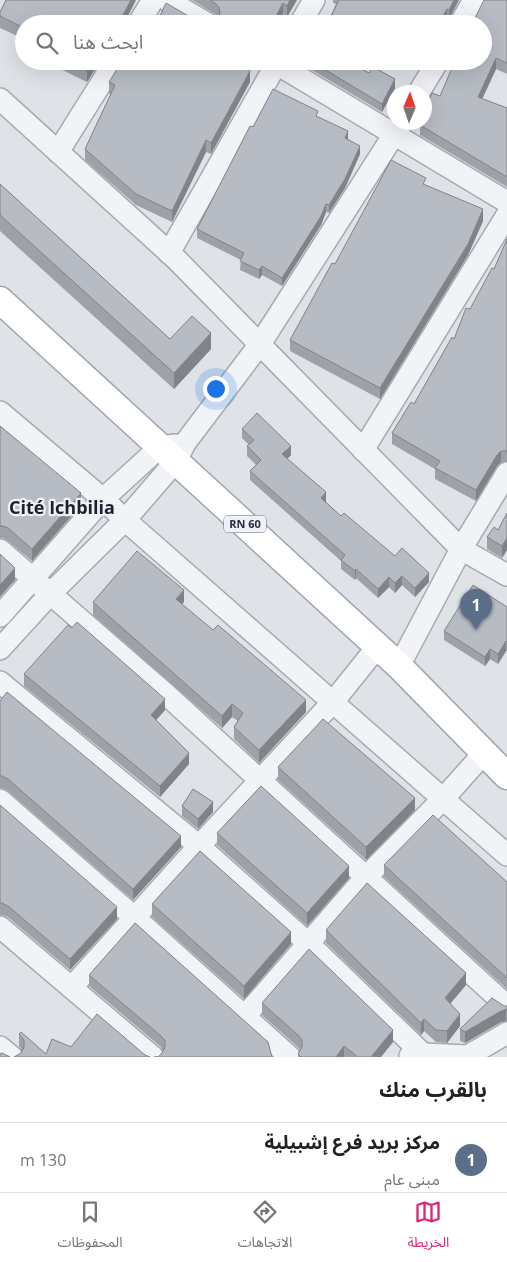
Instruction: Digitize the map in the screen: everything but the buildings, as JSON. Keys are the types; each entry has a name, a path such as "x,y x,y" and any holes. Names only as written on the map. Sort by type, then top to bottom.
{"main road":[{"name":"RN 60","path":"0,300 174,451 399,666 507,776"},
{"name":"RN 60","path":"485,752 507,771"}],"street":[{"path":"144,15 153,0"},
{"path":"167,0 193,15"},
{"path":"305,15 314,0"},
{"path":"465,15 474,0"},
{"path":"58,152 109,70"},
{"path":"169,252 271,70"},
{"path":"290,70 387,122"},
{"path":"424,85 433,70"},
{"path":"0,99 169,252 461,549 507,575"},
{"path":"0,649 51,593 124,520 174,451 260,344 397,130"},
{"path":"401,130 507,202"},
{"path":"363,450 507,215"},
{"path":"0,412 103,499 124,520 507,854"},
{"path":"0,616 103,499 174,451"},
{"path":"399,666 461,549 507,473"},
{"path":"0,550 33,577 260,780 507,1006"},
{"path":"72,987 199,846 333,702 378,646"},
{"path":"0,682 199,846 309,944 417,1056 466,1057 507,1033"},
{"path":"245,1016 366,877 443,799 485,752"},
{"path":"0,800 136,918 290,1057"},
{"path":"0,927 153,1057"},
{"path":"0,1047 12,1057"}],"place":[{"name":"مركز بريد فرع إشبيلية","path":"476,630"}],"district":[{"name":"Cité Ichbilia","path":"62,508"}]}
